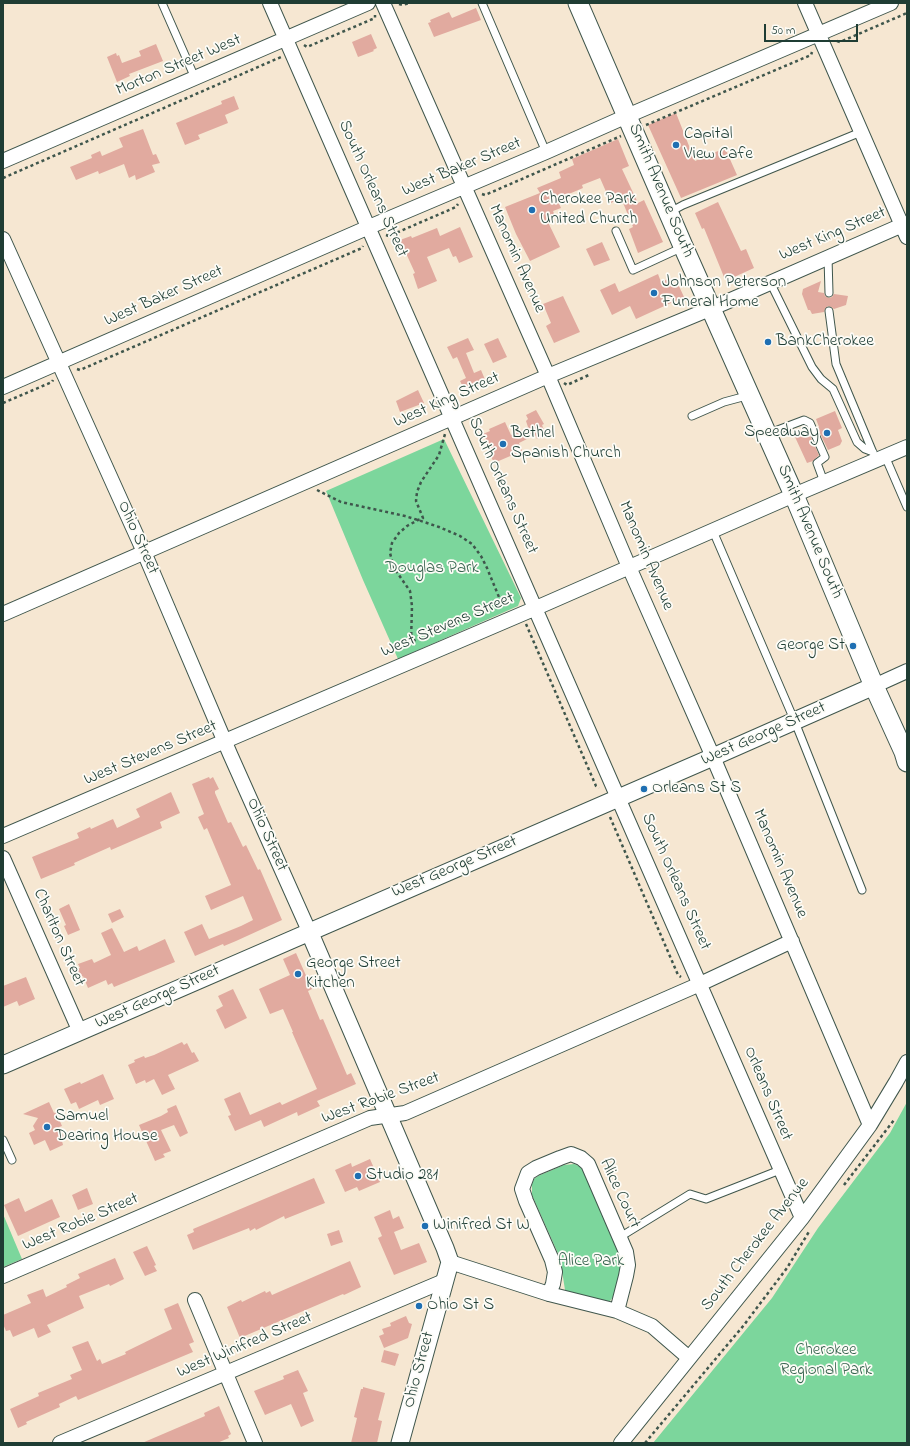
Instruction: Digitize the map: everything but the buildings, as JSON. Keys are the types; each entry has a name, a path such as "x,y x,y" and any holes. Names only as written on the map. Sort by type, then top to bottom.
{"main road":[{"name":"Smith Avenue South","path":"578,3 683,246 794,495 874,686 906,757"}],"street":[{"name":"South Orleans Street","path":"270,3 700,984"},
{"name":"Manomin Avenue","path":"383,3 548,376 870,1125"},
{"path":"805,3 861,132 905,228"},
{"name":"West Baker Street","path":"3,386 464,186 546,152 631,126 818,35 891,3"},
{"name":"Morton Street West","path":"3,161 286,38 372,9"},
{"name":"West King Street","path":"3,614 548,376 828,257 905,228"},
{"name":"Ohio Street","path":"3,239 144,552 225,742 388,1115 450,1262 400,1443"},
{"name":"West Stevens Street","path":"3,836 536,608 824,482 878,456 907,447"},
{"name":"West George Street","path":"3,1065 795,722 907,671"},
{"name":"Charlton Street","path":"3,858 80,1032"},
{"name":"West Robie Street","path":"3,1276 370,1118 405,1113 700,984 792,941"},
{"name":"Orleans Street","path":"700,984 780,1170 807,1222"},
{"name":"South Cherokee Avenue","path":"621,1443 690,1358 807,1222 870,1125 907,1062"},
{"name":"Alice Court","path":"549,1294 553,1284 555,1272 552,1260 522,1189 528,1173 536,1168 571,1154 581,1158 588,1164 626,1252 628,1265 625,1285 617,1311"},
{"path":"450,1262 549,1294 617,1311 652,1326 690,1358"},
{"name":"West Winifred Street","path":"60,1443 444,1281"},
{"path":"195,1300 256,1443"}],"lane":[{"path":"162,3 195,78"},
{"path":"482,3 546,152"},
{"path":"669,213 682,205 861,132"},
{"path":"616,231 633,270 683,246"},
{"path":"828,257 829,293"},
{"path":"770,282 812,367 821,379 833,389 857,442 865,449 878,456"},
{"path":"829,311 836,364 878,456 907,507"},
{"path":"692,416 724,402 750,395"},
{"path":"767,434 804,420 810,423 825,457 817,463 824,482"},
{"path":"713,531 795,722 862,890"},
{"path":"3,1140 12,1160"},
{"path":"620,1237 690,1194 706,1199 780,1170"}],"path":[{"path":"398,4 403,5 409,3"},
{"path":"304,45 307,46 374,18 372,9"},
{"path":"837,41 840,42 907,13"},
{"path":"481,194 485,195 631,126 810,55 812,52"},
{"path":"3,178 281,58 282,55"},
{"path":"386,235 389,236 456,207 458,204"},
{"path":"76,369 80,370 362,248 364,244"},
{"path":"3,404 52,382 54,378"},
{"path":"298,486 308,491 318,490 341,502 418,520 446,530 460,536 472,544 481,556 501,602 411,642 412,612 410,592 394,568 390,553 392,542 399,533 407,526 418,520 423,518 416,501 417,492 421,482 439,455 445,434"},
{"path":"527,623 526,625 596,786 599,788"},
{"path":"610,813 609,815 678,975 681,977"},
{"path":"840,1190 894,1120"},
{"path":"645,1443 761,1303 787,1268 807,1222"}],"green space":[{"name":"Douglas Park","path":"444,439 521,598 518,606 398,659 326,491"},
{"name":"Cherokee Regional Park","path":"907,1102 907,1443 653,1443 772,1298 818,1228 890,1133"},
{"name":"Alice Park","path":"574,1164 579,1166 584,1171 621,1254 622,1265 613,1297 605,1304 568,1293 565,1290 560,1258 532,1195 532,1184 534,1179 538,1176 564,1165"},
{"path":"3,1214 22,1259 3,1267"}],"place":[{"name":"Capital View Cafe","path":"676,145"},
{"name":"Cherokee Park United Church","path":"532,210"},
{"name":"Johnson Peterson Funeral Home","path":"654,293"},
{"name":"BankCherokee","path":"768,342"},
{"name":"Speedway","path":"827,433"},
{"name":"Bethel Spanish Church","path":"503,444"},
{"name":"George St","path":"853,646"},
{"name":"Orleans St S","path":"644,789"},
{"name":"George Street Kitchen","path":"298,974"},
{"name":"Samuel Dearing House","path":"47,1127"},
{"name":"Studio 281","path":"358,1176"},
{"name":"Winifred St W","path":"425,1226"},
{"name":"Ohio St S","path":"419,1306"}]}
